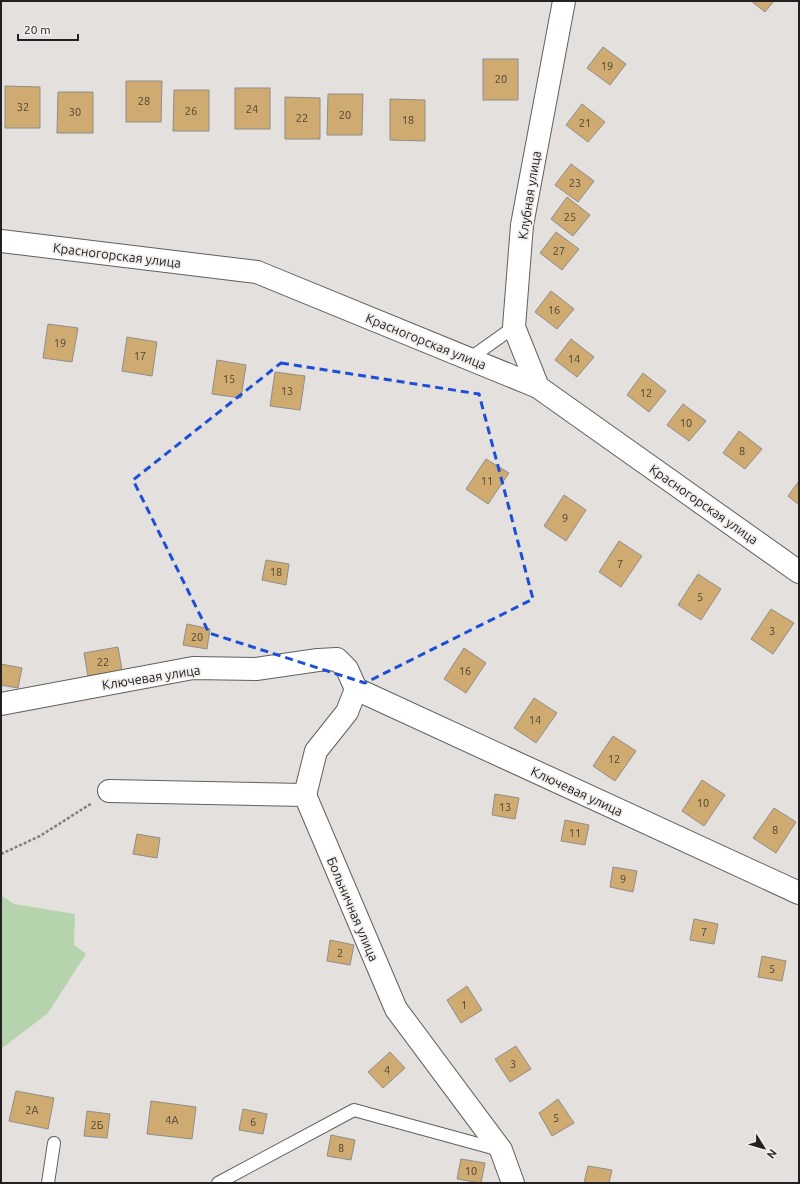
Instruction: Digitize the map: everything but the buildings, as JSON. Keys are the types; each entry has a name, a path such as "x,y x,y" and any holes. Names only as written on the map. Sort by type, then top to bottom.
{"street":[{"name":"Клубная улица","path":"538,387 514,327 522,225 564,1"},
{"name":"Красногорская улица","path":"1,241 257,272 538,387 799,572"},
{"name":"Ключевая улица","path":"1,704 193,668 256,669 318,660 337,659 347,669 356,690 799,893"},
{"path":"109,791 305,795 316,750 347,712 356,690"},
{"name":"Больничная улица","path":"305,795 396,1009 501,1150 513,1183"}],"lane":[{"path":"469,359 514,327"},
{"path":"218,1183 354,1110 501,1150"},
{"path":"48,1183 54,1143"}],"path":[{"path":"1,854 40,836 109,791"}],"highlighted area":[{"path":"281,363 479,394 533,599 365,683 209,633 133,480"}],"green space":[{"path":"1,895 14,904 75,914 74,945 86,954 48,1013 1,1049"}]}
